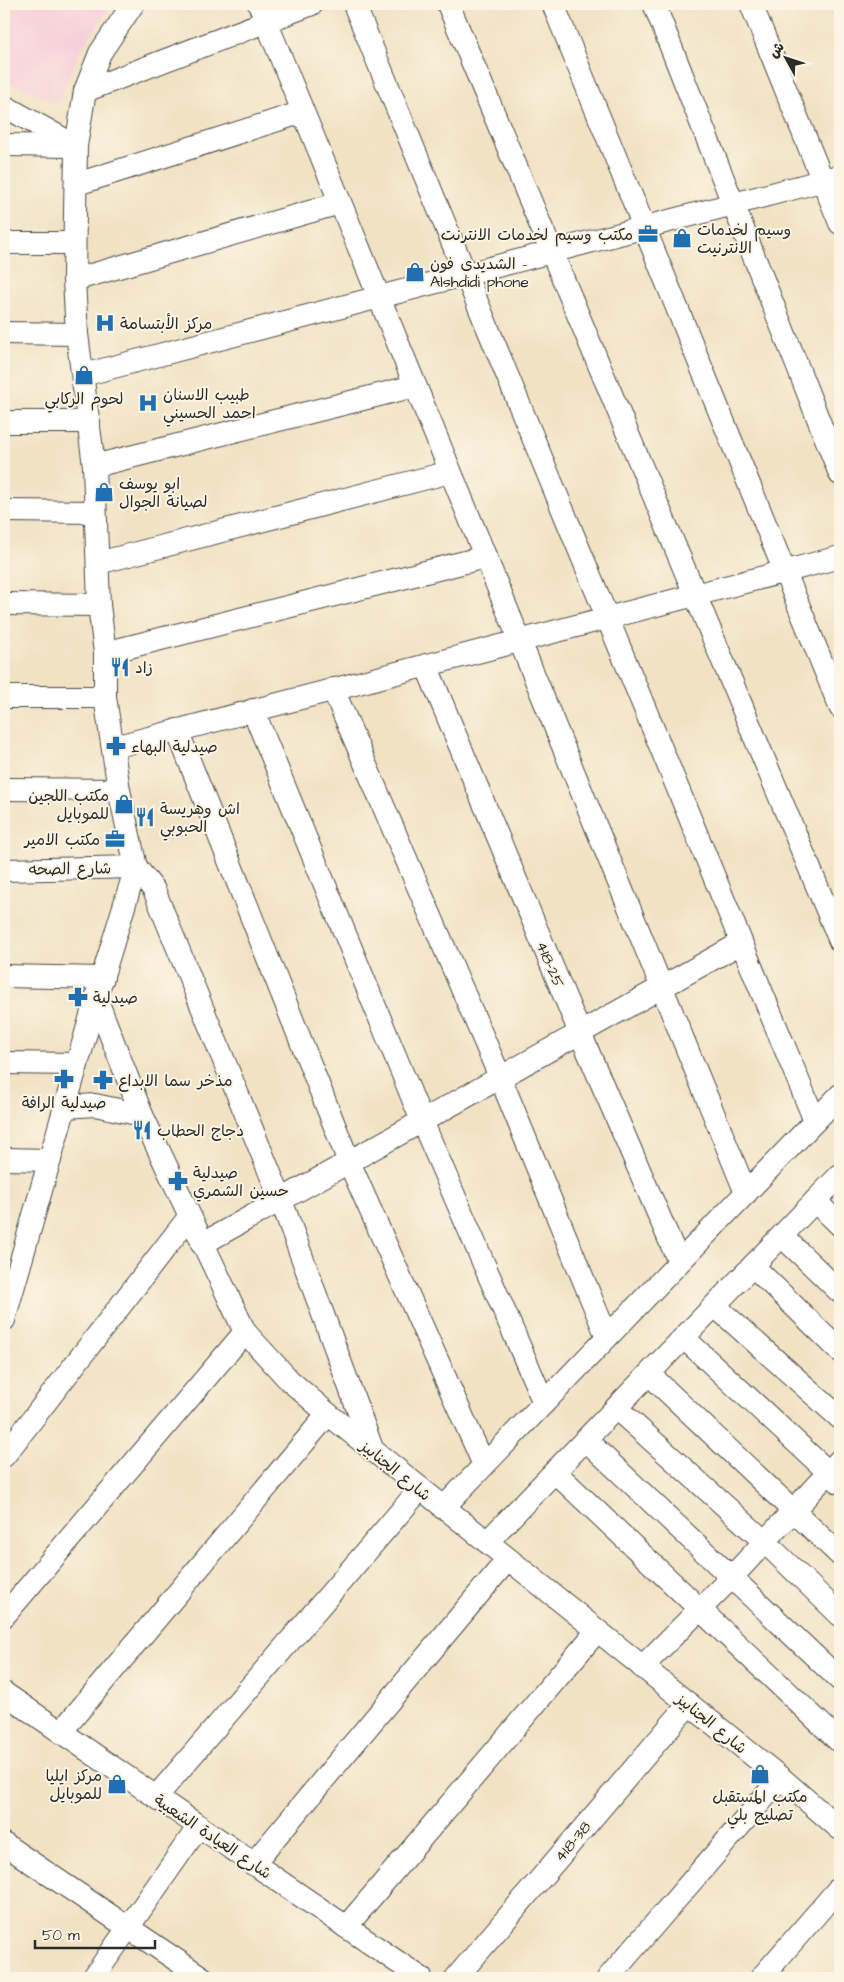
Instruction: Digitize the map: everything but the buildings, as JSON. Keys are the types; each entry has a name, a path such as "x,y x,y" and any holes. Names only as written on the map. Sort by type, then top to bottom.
{"street":[{"path":"133,4 100,53 85,91 76,146 77,184 74,243 77,334 94,466 94,512 99,604 105,653 105,697 119,790 136,867 154,890 281,1200 374,1452"},
{"path":"85,91 262,12 312,4"},
{"path":"354,4 815,1121"},
{"path":"448,4 840,941"},
{"path":"553,4 840,707"},
{"path":"654,4 840,474"},
{"path":"751,4 832,178 840,223"},
{"path":"262,12 746,1193"},
{"path":"4,106 76,146"},
{"path":"77,184 303,112"},
{"path":"4,145 76,146"},
{"path":"83,375 832,178"},
{"path":"74,280 340,203"},
{"path":"4,243 74,243"},
{"path":"4,333 77,334"},
{"path":"94,466 415,386"},
{"path":"4,422 89,422"},
{"path":"98,563 450,472"},
{"path":"4,511 94,512"},
{"path":"105,653 486,557"},
{"path":"114,747 840,557"},
{"path":"4,604 99,604"},
{"name":"418-25","path":"426,665 580,1033 679,1262"},
{"path":"333,689 500,1077 607,1337"},
{"path":"4,698 105,697"},
{"path":"254,710 422,1121 544,1403"},
{"path":"177,730 349,1162 484,1465"},
{"path":"4,789 119,790"},
{"path":"4,1320 14,1249 50,1160 76,1064 136,867"},
{"name":"شارع الصحه","path":"4,870 136,867"},
{"path":"202,1244 742,944"},
{"path":"4,976 99,988"},
{"name":"شارع الجنابيز","path":"99,988 142,1115 245,1332 289,1380 328,1414 781,1778 840,1829"},
{"path":"4,1063 76,1064"},
{"path":"443,1508 840,1095"},
{"path":"64,1107 95,1105 142,1115"},
{"path":"4,1160 50,1160"},
{"path":"487,1542 840,1175"},
{"path":"815,1201 840,1225"},
{"path":"4,1456 189,1217"},
{"path":"782,1236 840,1292"},
{"path":"753,1266 840,1351"},
{"path":"715,1306 840,1418"},
{"path":"4,1616 245,1332"},
{"path":"642,1667 732,1577 794,1510 837,1472 684,1338"},
{"path":"649,1374 840,1555"},
{"path":"616,1408 764,1541 840,1615"},
{"path":"61,1732 328,1414"},
{"path":"586,1440 840,1680"},
{"path":"555,1472 840,1742"},
{"path":"156,1798 420,1489"},
{"path":"254,1864 508,1559"},
{"path":"346,1927 598,1631"},
{"name":"شارع العيادة الشعبية","path":"4,1693 421,1978"},
{"name":"418-38","path":"456,1978 688,1704"},
{"path":"608,1978 781,1778"},
{"path":"93,1978 199,1826"},
{"path":"4,1844 203,1978"},
{"path":"761,1978 840,1887"}],"shaded area":[{"path":"4,4 112,4 81,49 58,105 4,79"}],"place":[{"name":"مكتب وسيم لخدمات الانترنت","path":"648,234"},
{"name":"وسيم لخدمات الانترنيت","path":"682,238"},
{"name":"الشديدي فون - Alshdidi phone","path":"415,272"},
{"name":"مركز الأبتسامة","path":"105,323"},
{"name":"لحوم الركابي","path":"84,375"},
{"name":"طبيب الاسنان احمد الحسيني","path":"148,403"},
{"name":"ابو يوسف لصيانة الجوال","path":"104,492"},
{"name":"زاد","path":"120,667"},
{"name":"صيدلية البهاء","path":"116,746"},
{"name":"مكتب اللجين للموبايل","path":"124,804"},
{"name":"اش وهريسة الحبوبي","path":"145,817"},
{"name":"مكتب الامير","path":"115,839"},
{"name":"صيدلية","path":"78,997"},
{"name":"صيدلية الرافة","path":"64,1079"},
{"name":"مذخر سما الابداع","path":"103,1080"},
{"name":"دجاج الحطاب","path":"142,1130"},
{"name":"صيدلية حسين الشمري","path":"178,1181"},
{"name":"مكتب المستقبل تصليح بلي","path":"760,1774"},
{"name":"مركز ايليا للموبايل","path":"117,1784"}]}
